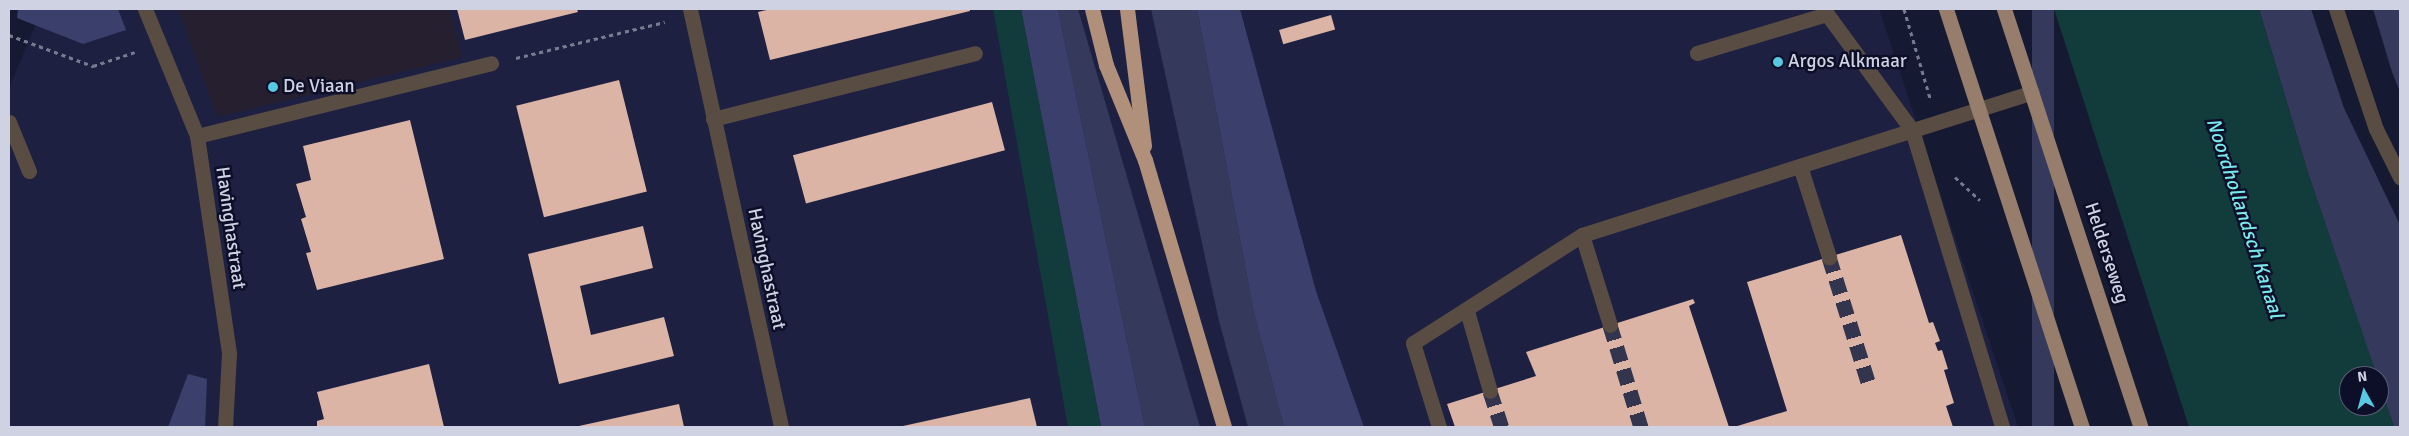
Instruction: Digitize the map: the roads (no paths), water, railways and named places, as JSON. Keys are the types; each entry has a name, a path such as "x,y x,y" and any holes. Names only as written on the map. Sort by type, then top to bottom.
{"highway":[{"path":"1092,9 1106,65 1145,160 1224,427"},
{"path":"1127,9 1145,160"}],"main road":[{"path":"1946,9 2082,427"},
{"name":"Helderseweg","path":"2004,9 2141,427"}],"street":[{"name":"Havinghastraat","path":"145,9 197,136 228,354 225,427"},
{"path":"2336,9 2376,129 2400,177"},
{"name":"Havinghastraat","path":"691,12 781,427"},
{"path":"1697,53 1827,14 1912,130 2002,427"},
{"path":"714,119 975,53"},
{"path":"197,136 491,64"},
{"path":"1439,427 1413,343 1467,311 1582,235 2032,92"},
{"path":"9,122 28,172"},
{"path":"1800,166 1829,257"},
{"path":"1582,235 1610,325"},
{"path":"1467,311 1490,391"}],"water":[{"path":"993,9 1021,9 1101,427 1068,427"},
{"name":"Noordhollandsch Kanaal","path":"2054,9 2259,9 2307,170 2374,366 2339,366 2339,416 2389,416 2389,412 2394,427 2189,427"}],"tunnel":[{"path":"1829,257 1870,388"},
{"path":"1610,325 1641,427"},
{"path":"1490,391 1502,427"}],"place":[{"name":"Argos Alkmaar","path":"1778,62"},
{"name":"De Viaan","path":"273,87"}]}
